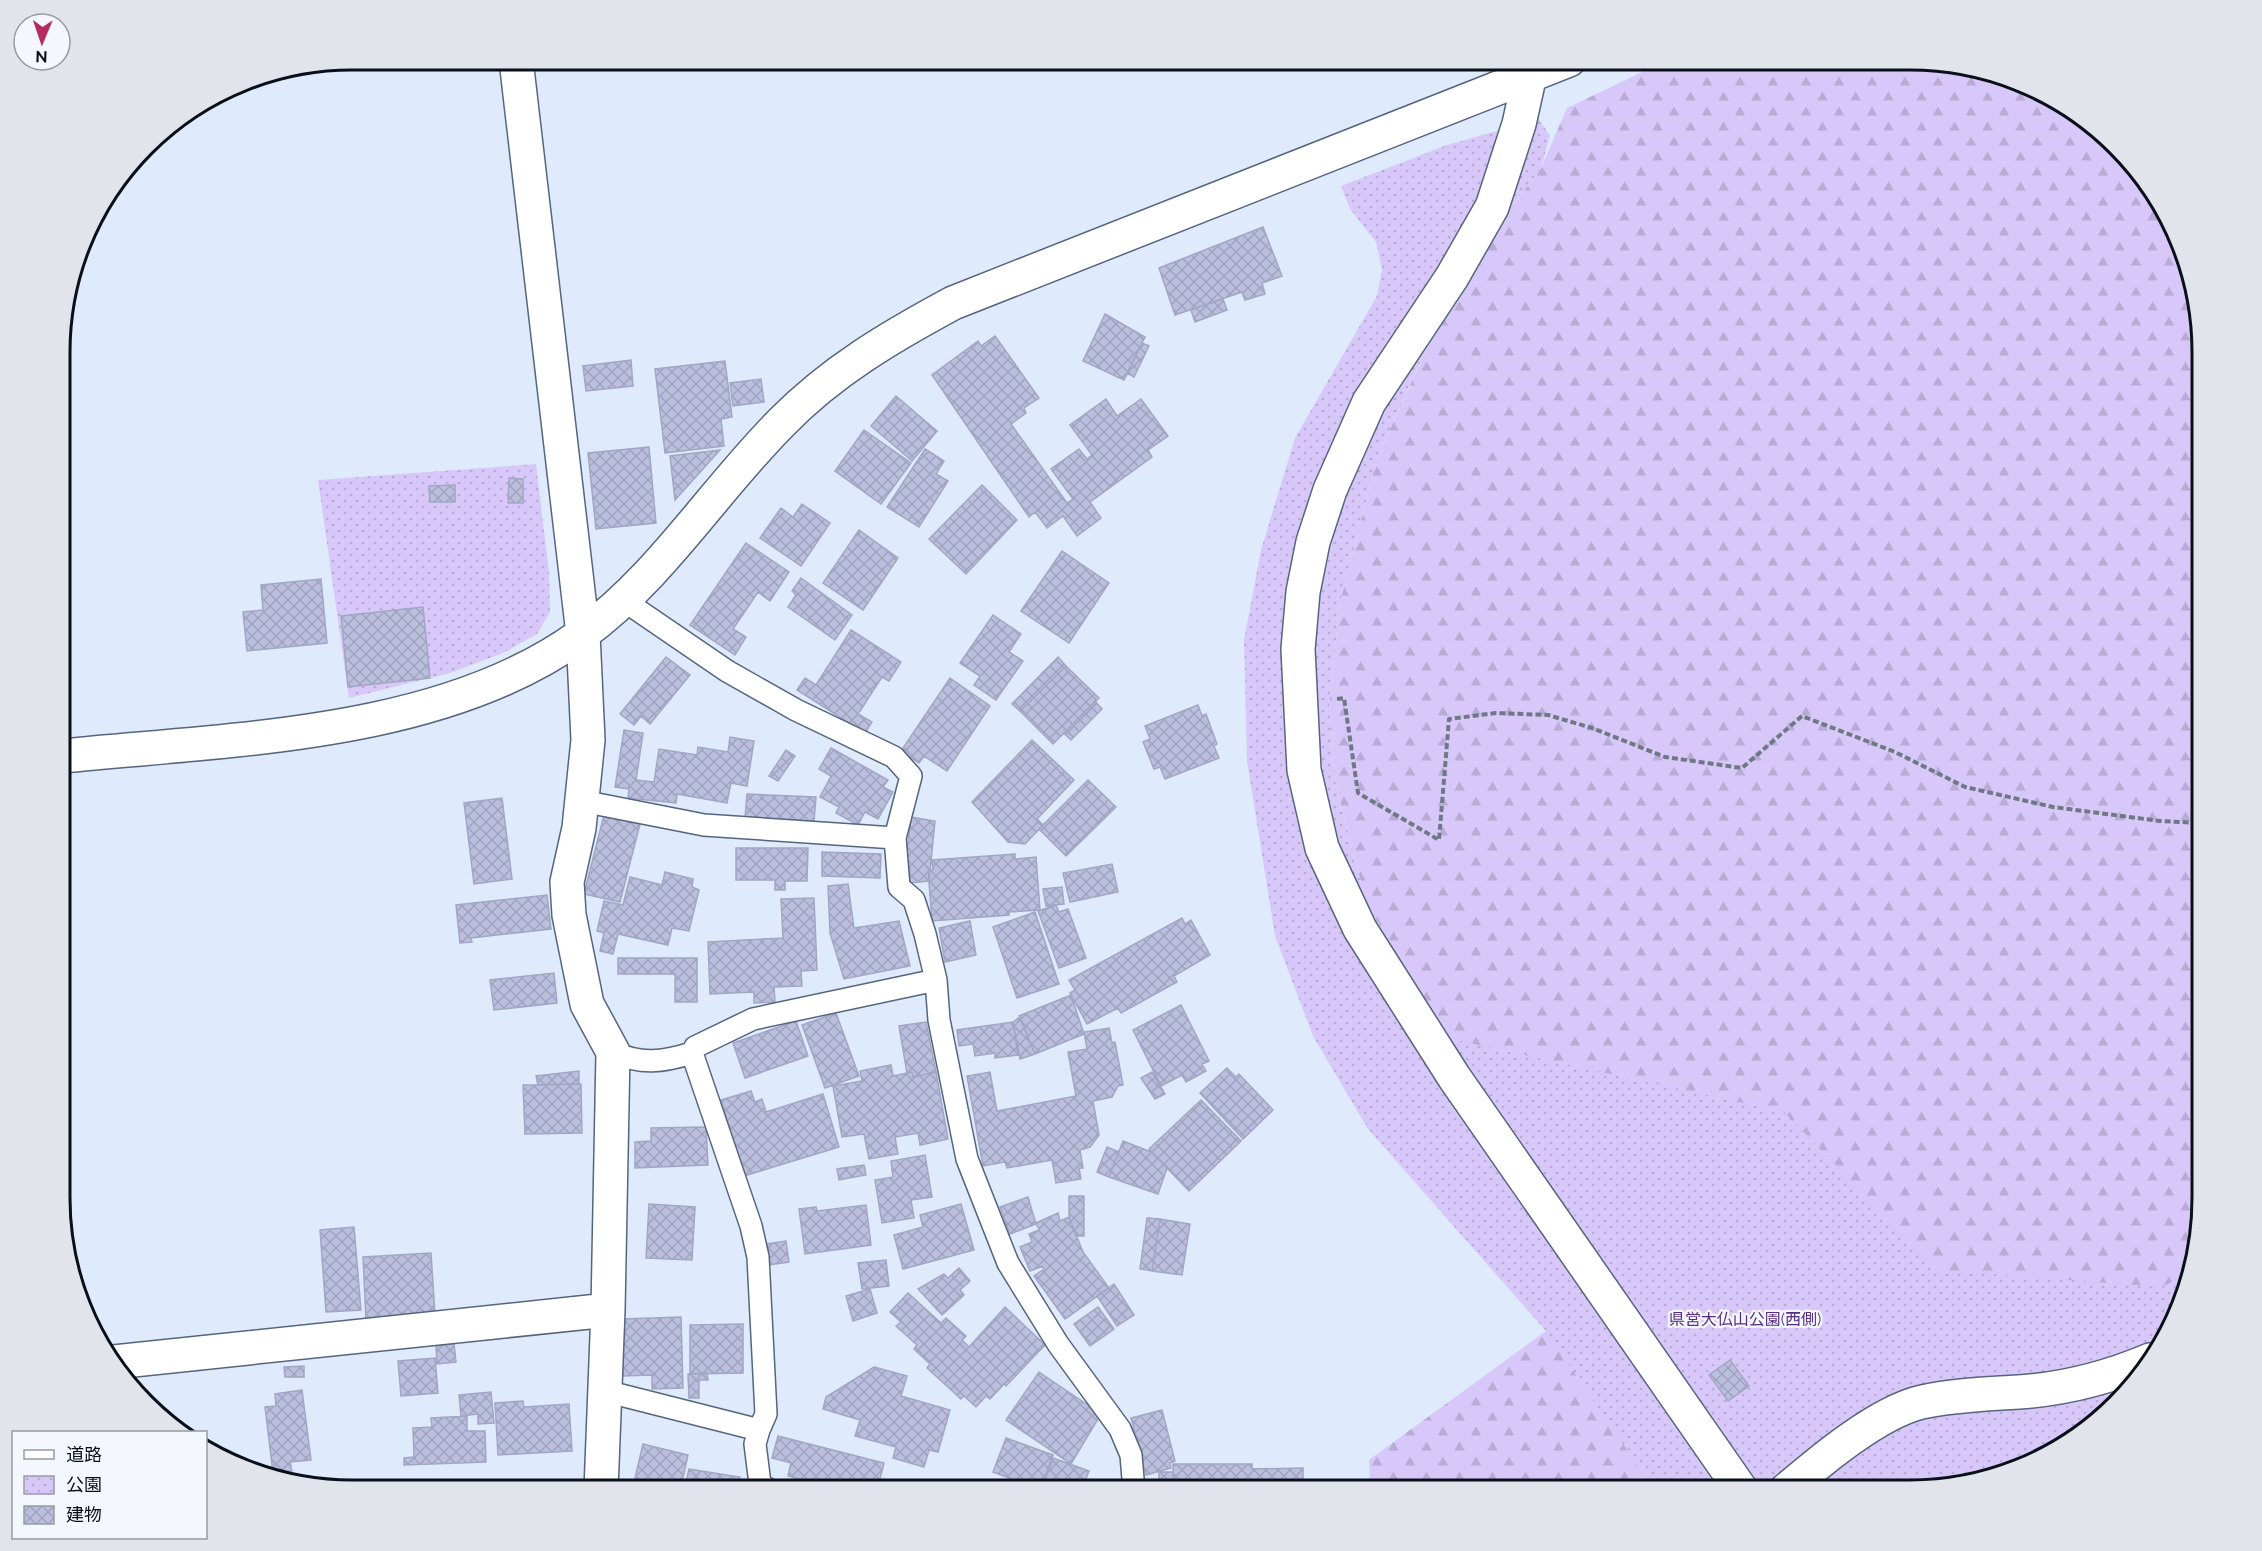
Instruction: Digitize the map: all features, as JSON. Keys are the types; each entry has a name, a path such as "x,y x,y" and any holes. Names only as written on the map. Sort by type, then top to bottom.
{"street":[{"path":"517,70 583,634 588,740 579,828 567,882 569,915 587,1004 613,1052 608,1310 601,1480"},
{"path":"70,755 335,728 436,703 512,676 545,659 583,634 623,600 682,538 781,422 831,376 885,339 953,303 1527,70"},
{"path":"1532,70 1520,124 1492,207 1452,277 1369,402 1330,490 1313,542 1302,592 1298,649 1304,770 1322,848 1360,929 1454,1077 1734,1480"},
{"path":"122,1361 608,1310"},
{"path":"1799,1480 1856,1436 1899,1410 1921,1402 1985,1393 2065,1386 2097,1380 2137,1365"}],"lane":[{"path":"623,600 727,671 796,710 894,757 911,776 895,838 899,887 914,900 936,980 939,1020 968,1159 1004,1253 1058,1344 1119,1429 1131,1455 1133,1480"},
{"path":"582,801 704,825 895,838"},
{"path":"613,1052 631,1060 669,1061 692,1053 695,1047 753,1019 936,980"},
{"path":"692,1053 751,1226 758,1257 766,1414 755,1444 760,1480"},
{"path":"605,1391 759,1430"}],"path":[{"path":"1344,698 1358,793 1439,840 1449,719 1496,713 1548,715 1592,728 1665,758 1742,768 1802,716 1894,752 1965,787 2053,807 2160,821 2192,823"}],"green space":[{"path":"1646,70 1910,70 1965,76 2017,92 2066,118 2109,153 2133,181 2154,212 2177,262 2182,280 2189,316 2192,352 2192,1198 2189,1235 2182,1271 2173,1298 1745,1480 1370,1480 1369,1460 1546,1331 1447,1038 1366,902 1336,786 1329,705 1340,602 1377,458 1448,302 1491,235 1541,168 1567,108"},
{"name":"県営大仏山公園(西側)","path":"1539,119 1550,136 1541,168 1491,235 1448,302 1411,382 1377,458 1340,602 1329,705 1336,786 1366,902 1447,1038 1784,1112 1938,1270 2162,1287 2180,1278 2154,1340 2122,1384 2095,1411 2066,1433 2017,1459 1982,1471 1928,1480 1648,1480 1546,1331 1368,1129 1313,1036 1275,936 1247,761 1244,640 1261,550 1295,438 1377,296 1382,269 1376,242 1350,209 1341,186 1447,145"},
{"path":"536,464 549,572 550,612 537,634 503,653 450,673 349,698 318,480"}],"building":[{"path":"1263,227 1282,276 1262,283 1265,294 1245,300 1242,292 1175,315 1159,268"},
{"path":"1223,299 1227,310 1195,322 1191,310"},
{"path":"1105,314 1145,337 1124,380 1083,361"},
{"path":"995,336 1039,398 1024,408 1026,413 1011,424 1067,503 1073,499 1051,469 1079,449 1087,459 1092,455 1070,425 1106,399 1117,416 1141,399 1168,436 1148,450 1152,457 1090,502 1101,518 1077,536 1063,516 1047,528 1035,512 1029,517 932,375 978,341 981,346"},
{"path":"1142,343 1149,346 1134,377 1127,373"},
{"path":"631,360 633,386 586,391 583,366"},
{"path":"725,361 732,417 721,419 724,446 665,453 655,369"},
{"path":"761,379 764,402 733,406 730,383"},
{"path":"896,396 937,431 912,461 871,426"},
{"path":"864,430 911,463 881,504 835,471"},
{"path":"649,447 656,523 596,529 588,453"},
{"path":"925,449 944,461 936,474 948,481 919,527 887,507"},
{"path":"720,450 675,500 670,456"},
{"path":"509,478 523,479 523,503 508,503"},
{"path":"455,485 455,502 430,502 429,486"},
{"path":"982,485 1017,520 966,574 929,539"},
{"path":"802,504 830,523 801,566 760,538 781,508 793,517"},
{"path":"859,530 898,558 863,610 823,583"},
{"path":"746,543 789,572 770,601 758,592 733,629 746,637 735,655 690,625"},
{"path":"1062,551 1109,583 1069,643 1021,611"},
{"path":"801,578 852,615 835,640 788,607 796,595 792,591"},
{"path":"321,579 327,643 247,651 243,612 263,610 261,585"},
{"path":"423,607 430,678 348,687 341,616"},
{"path":"993,615 1021,634 1009,652 1023,661 996,700 974,685 980,676 960,663"},
{"path":"851,630 901,662 889,681 882,677 858,714 872,722 865,733 797,690 805,678 816,685"},
{"path":"666,657 690,675 650,724 641,716 634,725 620,714"},
{"path":"1058,657 1066,666 1020,711 1012,704"},
{"path":"1066,666 1099,698 1053,744 1020,711"},
{"path":"950,678 990,706 947,771 924,756 919,763 901,751"},
{"path":"1095,701 1102,709 1071,740 1064,733"},
{"path":"1198,705 1202,716 1206,714 1217,744 1214,746 1219,758 1165,779 1160,767 1154,769 1143,742 1150,739 1145,726"},
{"path":"624,730 643,733 636,780 654,782 659,749 697,755 698,747 728,752 730,737 754,741 747,786 731,783 727,803 677,794 676,803 628,798 629,789 615,787"},
{"path":"1032,740 1074,780 1037,819 1043,825 1025,844 1008,842 972,802"},
{"path":"831,748 888,780 883,787 893,792 878,819 865,812 858,825 836,813 839,807 820,797 831,776 819,769"},
{"path":"786,750 795,756 778,781 769,776"},
{"path":"1088,780 1116,807 1066,856 1039,829"},
{"path":"747,794 816,797 814,821 745,818"},
{"path":"502,798 512,879 474,884 464,803"},
{"path":"604,815 640,824 620,902 584,894"},
{"path":"911,817 935,821 929,881 910,883 910,868 905,868"},
{"path":"736,848 808,848 807,881 785,881 785,890 775,890 775,880 736,880"},
{"path":"822,852 881,854 880,878 822,876"},
{"path":"1015,854 1015,859 1036,857 1040,910 1009,912 1009,915 932,921 928,870 933,870 932,860"},
{"path":"1112,864 1118,892 1070,902 1063,873"},
{"path":"665,872 693,879 692,887 699,890 689,931 672,928 668,945 618,934 613,954 600,951 604,933 597,931 604,901 623,905 630,877 662,885"},
{"path":"848,884 854,928 899,921 910,966 844,979 830,933 828,886"},
{"path":"1062,887 1064,904 1046,906 1043,889"},
{"path":"547,895 551,929 471,938 472,942 460,943 456,905"},
{"path":"814,898 817,970 801,971 802,986 774,987 775,1002 754,1003 754,992 710,994 708,942 783,938 781,899"},
{"path":"1056,905 1059,912 1068,909 1086,958 1059,968 1038,911"},
{"path":"1035,912 1059,984 1017,998 993,927"},
{"path":"1182,918 1185,924 1191,920 1210,955 1174,976 1177,982 1121,1013 1118,1008 1087,1024 1070,993 1075,990 1069,980"},
{"path":"970,921 976,955 945,962 939,928"},
{"path":"618,958 697,958 697,1002 675,1002 675,974 618,974"},
{"path":"554,973 557,1003 494,1010 490,980"},
{"path":"1071,995 1084,1034 1035,1054 1019,1016"},
{"path":"1181,1005 1209,1061 1202,1064 1206,1071 1186,1082 1182,1075 1161,1086 1133,1030"},
{"path":"836,1013 859,1076 825,1088 802,1025"},
{"path":"1020,1017 1035,1054 1020,1059 1013,1022"},
{"path":"796,1021 808,1056 745,1078 733,1043"},
{"path":"926,1022 936,1072 913,1077 912,1072 907,1073 899,1026"},
{"path":"1013,1022 1018,1055 995,1058 995,1053 975,1056 973,1044 959,1046 957,1030"},
{"path":"1109,1028 1112,1043 1115,1042 1123,1085 1118,1086 1112,1097 1093,1101 1099,1135 1090,1147 1080,1150 1083,1168 1079,1168 1081,1179 1056,1183 1052,1160 1007,1168 1005,1162 983,1166 967,1076 990,1072 997,1111 1076,1096 1068,1052 1087,1049 1084,1032"},
{"path":"891,1065 893,1076 912,1072 913,1077 936,1072 948,1139 920,1145 918,1133 895,1137 898,1154 869,1159 864,1134 842,1137 833,1086 862,1081 860,1071"},
{"path":"1227,1068 1236,1077 1239,1074 1273,1110 1243,1139 1200,1093"},
{"path":"579,1071 579,1084 538,1085 536,1076"},
{"path":"1152,1072 1165,1094 1155,1099 1141,1078"},
{"path":"581,1084 582,1133 525,1134 523,1085"},
{"path":"751,1091 755,1102 762,1099 766,1112 823,1094 839,1147 744,1176 721,1100"},
{"path":"1201,1100 1241,1141 1189,1191 1149,1149"},
{"path":"706,1127 708,1165 635,1168 635,1142 651,1141 651,1128"},
{"path":"1123,1141 1151,1152 1167,1168 1158,1194 1109,1177"},
{"path":"1107,1147 1119,1152 1109,1177 1097,1172"},
{"path":"925,1155 932,1197 911,1200 914,1218 882,1223 875,1180 893,1177 891,1161"},
{"path":"864,1165 866,1175 839,1180 837,1169"},
{"path":"1069,1196 1084,1196 1084,1236 1076,1236 1069,1217"},
{"path":"1028,1197 1036,1224 1010,1234 1000,1207"},
{"path":"649,1204 695,1207 692,1260 646,1258"},
{"path":"961,1204 974,1250 903,1269 894,1235 923,1227 920,1215"},
{"path":"866,1205 871,1245 805,1254 799,1209 816,1207 817,1211"},
{"path":"1058,1213 1060,1221 1069,1217 1083,1252 1109,1288 1065,1319 1034,1276 1044,1269 1043,1266 1030,1271 1020,1247 1032,1242 1029,1234 1039,1230 1036,1223"},
{"path":"1147,1218 1160,1219 1152,1271 1140,1269"},
{"path":"1160,1219 1190,1224 1182,1275 1152,1271"},
{"path":"354,1227 361,1310 326,1312 320,1230"},
{"path":"786,1241 789,1262 769,1265 766,1244"},
{"path":"431,1253 435,1315 366,1320 363,1257"},
{"path":"886,1260 889,1286 862,1289 858,1263"},
{"path":"959,1268 970,1281 960,1290 964,1295 942,1315 918,1289 944,1274 948,1278"},
{"path":"1114,1284 1134,1315 1117,1326 1097,1296"},
{"path":"870,1289 877,1313 853,1321 846,1296"},
{"path":"908,1293 941,1323 946,1318 966,1336 962,1340 969,1347 1005,1307 1045,1345 1006,1386 1004,1384 990,1399 986,1396 976,1407 964,1396 961,1399 927,1368 930,1364 914,1349 917,1345 896,1326 901,1322 890,1312"},
{"path":"1098,1307 1114,1329 1090,1346 1074,1324"},
{"path":"681,1317 683,1388 652,1389 652,1375 623,1376 622,1319"},
{"path":"743,1324 743,1373 690,1374 690,1325"},
{"path":"454,1344 456,1362 437,1364 436,1346"},
{"path":"435,1358 438,1393 401,1396 398,1361"},
{"path":"1730,1360 1749,1386 1728,1401 1709,1375"},
{"path":"304,1366 304,1377 285,1377 284,1367"},
{"path":"874,1367 907,1376 901,1396 950,1410 938,1452 929,1450 924,1467 893,1458 896,1447 855,1436 860,1420 823,1409 826,1397"},
{"path":"1039,1372 1101,1414 1071,1464 1006,1420"},
{"path":"707,1373 708,1380 699,1380 699,1398 689,1398 688,1374"},
{"path":"302,1390 311,1460 290,1462 292,1471 273,1469 265,1407 276,1406 275,1394"},
{"path":"491,1392 494,1423 478,1424 478,1414 461,1416 459,1395"},
{"path":"523,1401 524,1407 569,1404 572,1451 498,1455 495,1403"},
{"path":"1162,1410 1175,1461 1170,1463 1171,1468 1146,1475 1131,1418"},
{"path":"467,1416 467,1431 485,1431 486,1462 404,1465 404,1458 414,1457 413,1428 432,1427 431,1418"},
{"path":"778,1436 884,1463 880,1480 803,1480 788,1476 791,1463 772,1458"},
{"path":"1006,1438 1053,1455 1044,1480 1008,1480 1009,1478 993,1472"},
{"path":"643,1444 688,1455 682,1480 635,1480"},
{"path":"1053,1458 1089,1471 1085,1480 1045,1480"},
{"path":"1173,1464 1252,1464 1252,1469 1303,1468 1303,1480 1173,1480"},
{"path":"689,1469 740,1477 739,1480 686,1480"},
{"path":"1159,1472 1173,1472 1173,1480 1159,1480"}]}
